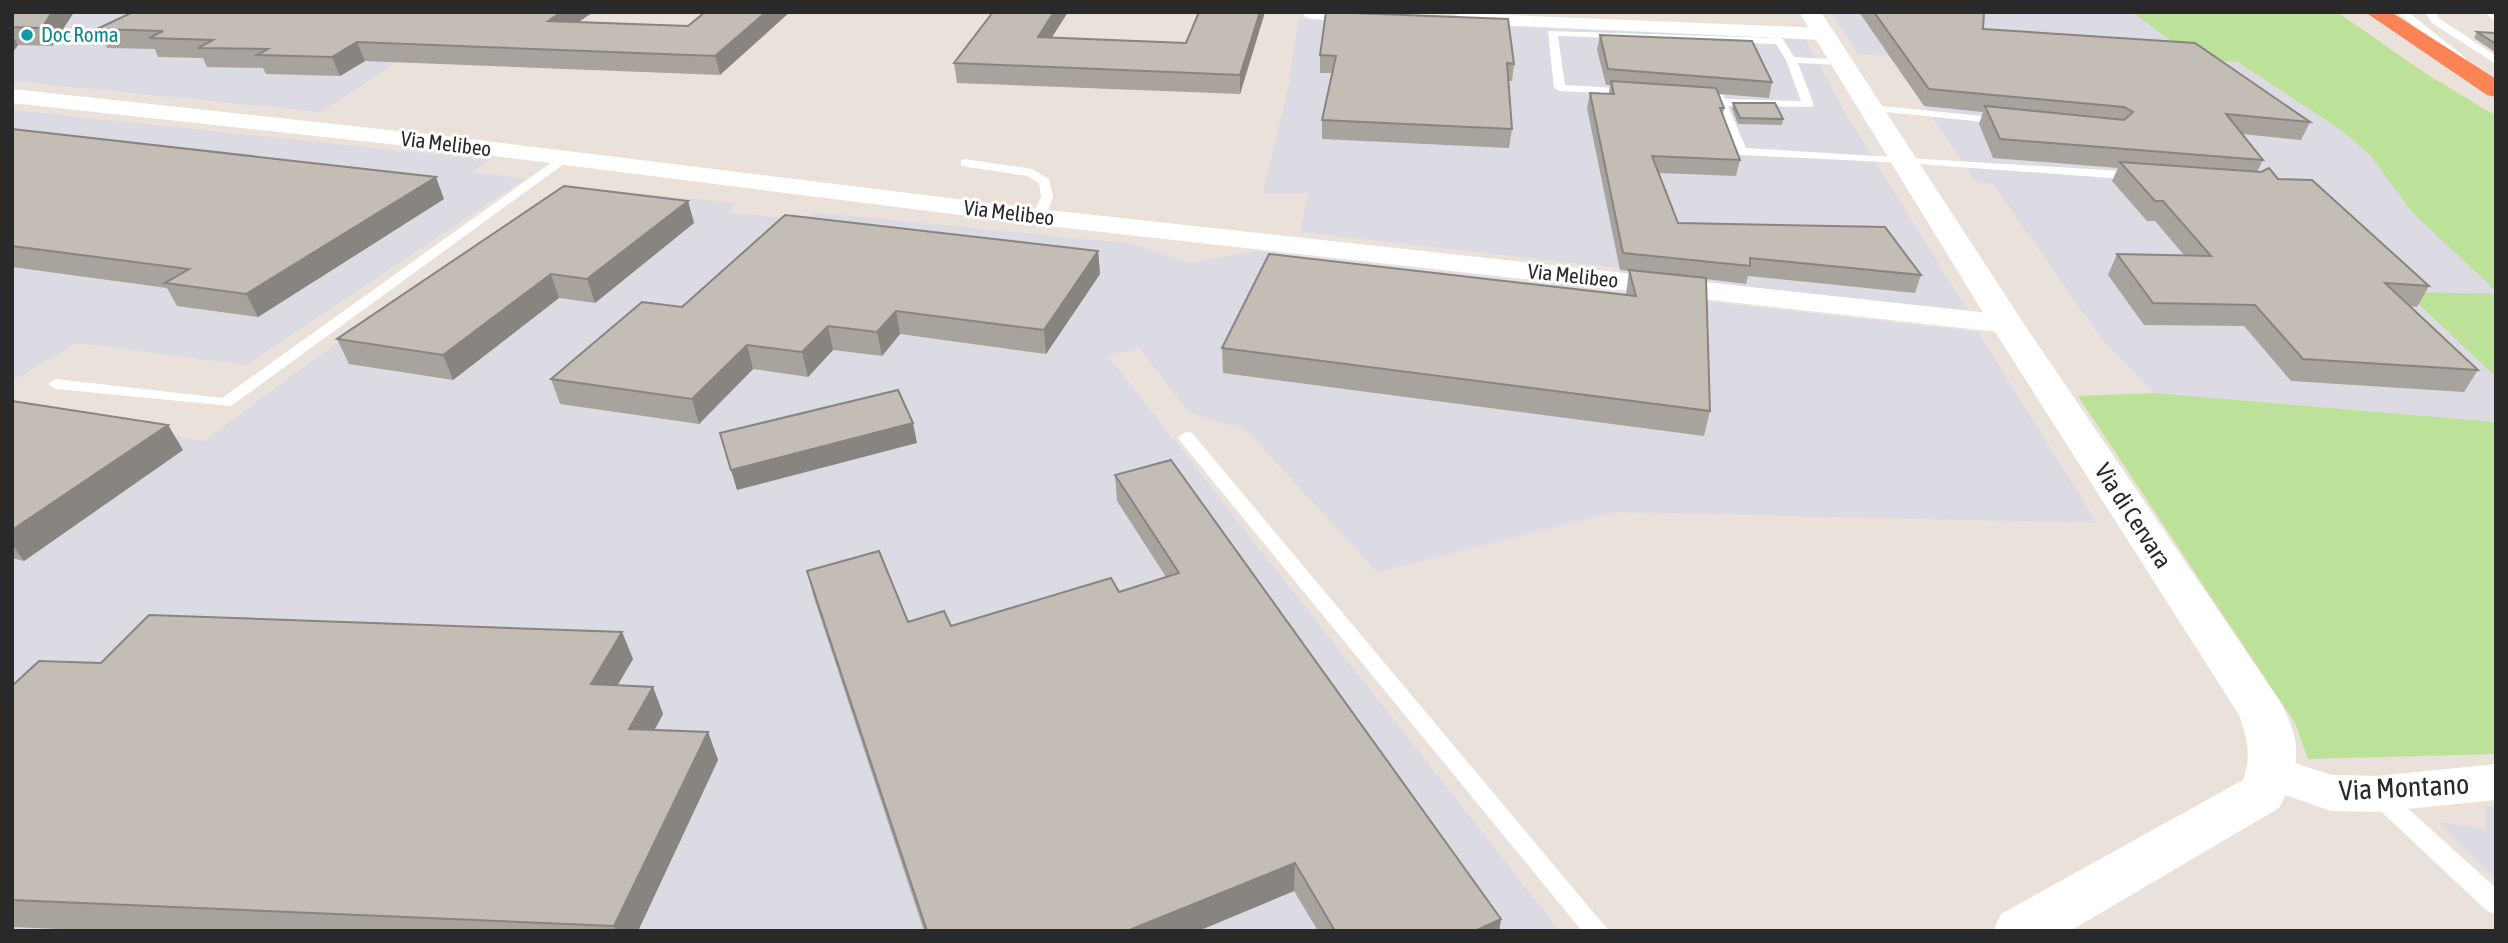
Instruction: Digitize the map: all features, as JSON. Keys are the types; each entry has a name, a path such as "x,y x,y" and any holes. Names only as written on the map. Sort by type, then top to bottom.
{"highway":[{"path":"2376,12 2496,89"}],"street":[{"path":"1312,13 1395,17"},
{"path":"1436,18 1825,36"},
{"name":"Via di Cervara","path":"1825,36 2007,324 2262,712 2275,751 2273,773"},
{"name":"Via Melibeo","path":"12,96 566,158 1039,217 2007,324"},
{"path":"2021,931 2239,809 2261,794 2273,773"},
{"name":"Via Montano","path":"2273,773 2331,793 2377,794 2496,782"}],"lane":[{"path":"2402,12 2496,89"},
{"path":"2430,12 2436,22 2496,61"},
{"path":"2489,12 2496,19"},
{"path":"1640,93 1560,89 1552,33 1779,41 1791,60 1808,105 1722,102"},
{"path":"1791,60 1825,36"},
{"path":"1693,95 1719,97 1741,151 1903,159 2157,178"},
{"path":"1871,108 2022,123"},
{"path":"56,384 225,403 566,158"},
{"path":"965,163 1032,173 1045,182 1047,197 1039,217"},
{"path":"1186,437 1597,931"},
{"path":"2377,794 2496,904"}],"shaded area":[{"path":"12,12 477,12 320,112 12,81"},
{"path":"1830,12 2132,12 2195,59 2238,62 2341,130 2370,155 2413,213 2496,291 2496,422 2154,393 2103,341 1993,184 1977,183 1890,56 1858,54"},
{"path":"1298,19 1805,38 1847,116 1970,314 1621,275 1619,268 1301,232 1308,193 1263,193 1289,83"},
{"path":"12,110 489,160 471,172 525,179 246,365 77,343 12,381"},
{"path":"567,186 736,203 728,212 803,220 813,212 1134,244 1188,263 1256,251 1978,332 2097,523 1616,512 1377,572 1246,430 1188,412 1139,347 1109,357 1560,931 12,931 12,410 204,441 314,359"},
{"path":"2496,806 2496,881 2439,822 2486,829 2486,807"}],"green space":[{"path":"2132,12 2337,12 2425,73 2496,116 2496,291 2413,213 2370,155 2341,130 2238,62 2195,59"},
{"path":"2406,292 2496,294 2496,377"},
{"path":"2154,393 2496,422 2496,754 2308,759 2295,723 2078,396"}],"building":[{"path":"12,12 52,12 42,28 12,27"},
{"path":"133,12 561,12 548,21 688,26 705,12 766,12 715,56 357,42 332,57 257,55 268,49 198,48 213,40 149,38 163,31 97,29"},
{"path":"993,12 1054,12 1038,37 1186,43 1199,12 1260,12 1240,75 954,63"},
{"path":"1326,12 1508,19 1514,64 1507,63 1512,129 1322,120 1336,56 1320,55"},
{"path":"1874,12 1984,12 1983,29 2195,43 2310,122 2226,114 2263,160 2000,139 1985,106 2124,120 2133,112 2124,107 1929,89"},
{"path":"2477,32 2496,33 2496,44"},
{"path":"1600,35 1752,41 1772,82 1608,69"},
{"path":"1611,81 1716,88 1724,108 1720,108 1740,160 1652,156 1678,223 1885,227 1921,275 1750,258 1750,266 1623,253 1590,93 1614,94"},
{"path":"1733,103 1775,103 1783,119 1740,118"},
{"path":"12,129 436,177 246,294 165,283 189,269 12,246"},
{"path":"2120,162 2261,172 2269,168 2278,179 2312,180 2429,286 2385,283 2478,370 2303,359 2255,305 2153,303 2117,254 2211,256 2163,201 2155,201"},
{"path":"564,186 688,201 587,279 551,274 443,355 337,339"},
{"path":"785,215 1098,251 1044,330 896,311 877,332 828,326 802,352 747,345 692,399 551,379 642,302 682,307"},
{"path":"1269,254 1636,296 1629,270 1706,278 1710,411 1222,348"},
{"path":"898,390 913,423 731,470 720,433"},
{"path":"12,401 168,425 12,530"},
{"path":"1171,460 1501,919 1475,931 1335,931 1295,863 1127,931 927,931 807,571 879,551 908,622 944,611 951,626 1111,578 1119,592 1179,573 1115,475"},
{"path":"149,615 622,632 591,684 653,687 629,729 708,732 614,926 12,900 12,686 39,661 101,663"}],"place":[{"name":"Doc Roma","path":"27,35"}]}
